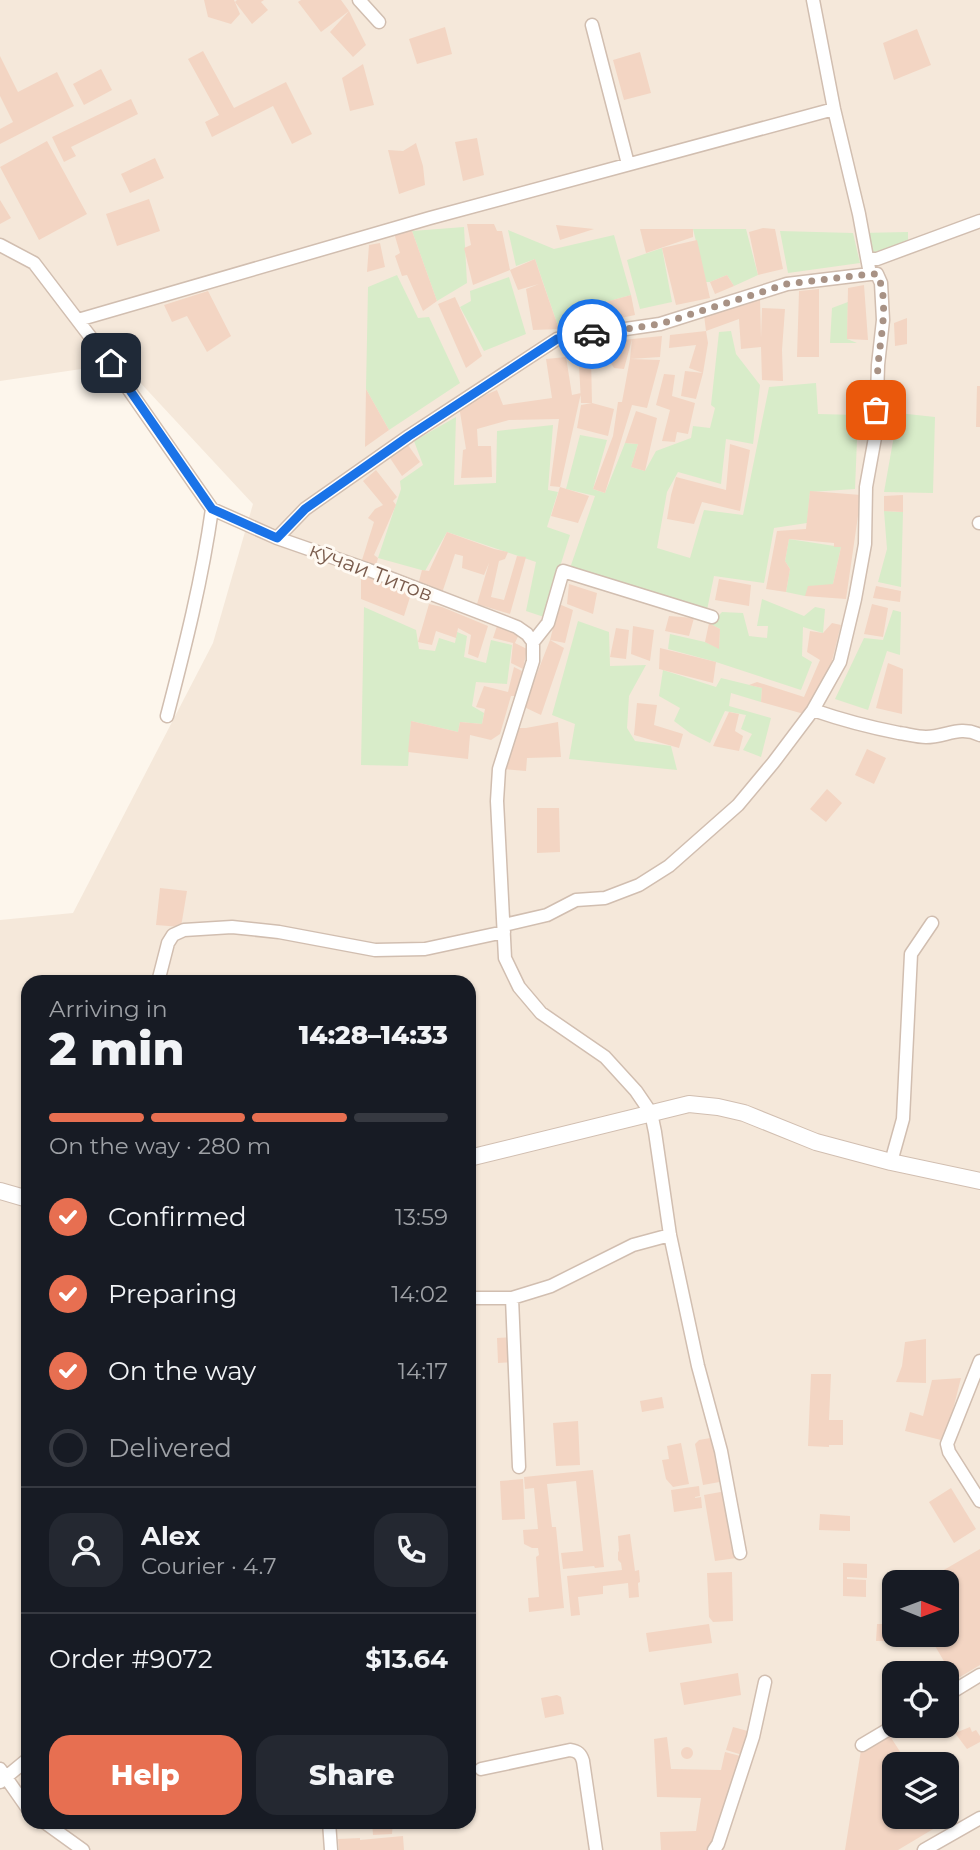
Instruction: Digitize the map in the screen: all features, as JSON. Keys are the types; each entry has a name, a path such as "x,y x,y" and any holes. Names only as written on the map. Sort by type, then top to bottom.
{"street":[{"path":"359,0 379,22"},
{"path":"815,1 834,109 870,274"},
{"path":"592,25 628,164"},
{"path":"78,320 430,218 834,109"},
{"path":"868,259 877,259 980,221"},
{"path":"0,245 34,263 111,363 212,509 193,614 167,716"},
{"path":"160,975 168,943 173,935 184,930 232,927 267,930 375,950 425,949 504,929 547,915 576,901 606,898 639,886 668,866 738,805 813,710 840,662 855,599 864,544 866,487 876,432 878,365 883,320 881,283 877,274 870,274 787,284 660,324 557,339 409,436 305,509 277,538"},
{"name":"кӯчаи Титов","path":"212,509 277,538 517,627 533,642"},
{"path":"712,617 563,571 548,623 533,642 533,661 499,769 497,801 505,958 519,987 541,1013 606,1057 651,1113 670,1235 698,1366 721,1451 740,1553"},
{"path":"813,710 862,727 924,737 940,736 954,730 972,731 980,735"},
{"path":"891,1162 902,1119 911,954 932,923"},
{"path":"476,1156 689,1104 744,1113 816,1142 891,1162 980,1181"},
{"path":"0,1191 21,1197"},
{"path":"476,1298 512,1298 551,1286 633,1245 670,1235"},
{"path":"512,1298 519,1467"},
{"path":"980,1361 947,1444 949,1452 980,1501"},
{"path":"959,1688 980,1675"},
{"path":"714,1850 753,1737 765,1682"},
{"path":"862,1745 882,1733"},
{"path":"481,1769 576,1751 583,1761 596,1850"},
{"path":"21,1764 2,1776 21,1799"},
{"path":"924,1850 980,1818"},
{"path":"54,1829 83,1850"},
{"path":"330,1829 331,1850"}],"shaded area":[{"path":"0,0 980,0 980,1850 0,1850 0,920 73,913 213,643 253,504 122,363 0,381"}],"green space":[{"path":"464,227 467,283 437,301 412,231"},
{"path":"693,229 746,229 758,275 734,286 727,275 706,282"},
{"path":"508,230 554,249 614,235 631,295 578,310 580,327 559,329 535,259 516,266"},
{"path":"780,231 853,233 860,263 788,273"},
{"path":"908,232 908,243 867,268 859,233"},
{"path":"662,248 672,302 640,309 627,260"},
{"path":"397,275 418,318 429,317 460,383 389,430 366,389 368,287"},
{"path":"509,277 526,334 484,351 460,307 471,301 470,291"},
{"path":"848,302 847,339 857,343 830,343 832,308"},
{"path":"731,331 736,354 760,385 753,444 726,439 721,484 678,472 667,492 657,548 690,558 704,510 743,515 769,387 816,383 818,414 858,415 855,489 810,492 807,523 774,528 764,583 714,576 707,610 570,568 595,496 566,489 580,435 607,440 593,489 605,493 625,443 638,444 631,467 645,471 656,451 691,438 693,426 710,428 715,408 711,405 719,332"},
{"path":"898,413 935,417 933,493 884,492"},
{"path":"456,417 454,485 496,483 497,431 553,425 548,490 558,492 547,527 570,535 544,617 526,611 536,562 447,532 425,571 378,558 401,489 400,481 423,465 414,441"},
{"path":"884,511 903,512 901,587 878,582 887,549"},
{"path":"789,539 841,547 833,584 805,596 786,592 790,569 785,561"},
{"path":"762,599 804,616 815,607 825,609 823,633 803,627 802,656 812,662 801,690 668,649 670,634 719,648 720,629 710,624 722,612 743,613 749,636 767,638 768,626 757,626"},
{"path":"364,607 416,630 419,649 435,651 439,638 455,643 457,632 467,636 464,657 486,663 491,640 512,645 507,684 476,682 472,706 484,713 482,724 460,722 458,732 411,721 408,766 361,765"},
{"path":"893,610 901,612 900,655 887,651 868,710 835,699 864,638 883,640"},
{"path":"578,621 609,632 610,666 646,665 629,696 627,728 635,741 671,746 677,770 569,759 575,724 552,715"},
{"path":"663,670 716,687 721,678 762,688 761,702 731,693 729,706 771,718 761,757 743,750 752,734 741,729 746,715 725,711 710,743 674,721 680,708 659,696"}],"building":[{"path":"204,0 234,0 240,14 231,24 208,17"},
{"path":"264,0 261,2 268,10 252,24 235,2"},
{"path":"341,0 349,11 321,32 298,2"},
{"path":"349,11 366,45 353,57 330,32"},
{"path":"445,27 452,54 417,64 409,39"},
{"path":"917,29 931,65 894,80 883,43"},
{"path":"203,51 234,108 286,82 312,134 292,144 273,106 212,137 205,122 219,115 188,59"},
{"path":"640,52 651,93 624,100 613,60"},
{"path":"0,56 18,92 57,72 74,106 0,144 0,129 13,122 0,96"},
{"path":"363,64 374,105 350,111 342,78"},
{"path":"101,69 112,90 84,105 73,84"},
{"path":"131,99 138,114 71,147 76,156 64,162 52,137"},
{"path":"477,138 484,175 463,181 455,142"},
{"path":"47,141 87,214 39,240 0,167"},
{"path":"416,143 425,185 399,194 388,150 403,151"},
{"path":"155,158 164,178 130,193 121,174"},
{"path":"149,199 160,231 117,246 106,214"},
{"path":"0,200 11,218 0,224"},
{"path":"467,224 494,224 497,231 502,231 510,270 473,285 464,248 471,245"},
{"path":"556,225 594,229 560,240"},
{"path":"763,228 775,229 783,269 758,275 749,232"},
{"path":"640,229 693,229 693,237 646,253"},
{"path":"412,231 437,301 423,311 407,275 402,276 395,256 400,253 394,233"},
{"path":"697,240 710,298 676,305 662,248"},
{"path":"380,243 385,267 367,272 369,245"},
{"path":"535,259 559,329 533,330 526,289 539,284 518,290 510,270"},
{"path":"727,275 734,286 715,294 710,282"},
{"path":"864,285 868,340 847,339 848,288"},
{"path":"819,289 819,357 797,357 799,291"},
{"path":"208,291 231,336 207,352 187,316 172,322 164,305"},
{"path":"631,295 635,315 580,327 577,310"},
{"path":"455,297 482,356 466,368 438,304"},
{"path":"760,298 761,338 762,308 785,309 783,381 762,380 761,347 741,349 739,319 706,331 704,315"},
{"path":"907,318 907,344 895,346 894,323"},
{"path":"706,331 708,343 703,373 689,368 696,345 669,348 670,335"},
{"path":"662,336 660,357 630,359 632,339"},
{"path":"632,339 624,369 614,368 609,360 591,359 592,403 581,403 578,345"},
{"path":"566,357 572,395 581,393 560,487 550,486 559,419 509,420 477,429 478,446 491,446 492,477 461,478 463,450 466,449 459,406 497,390 503,405 552,398 546,359"},
{"path":"630,359 660,360 647,408 632,405 605,493 593,489 613,436 618,402 622,402"},
{"path":"685,371 703,373 696,399 681,396"},
{"path":"664,374 675,375 672,396 695,403 688,434 677,432 675,442 662,441 670,410 656,405"},
{"path":"977,386 980,386 980,427 976,427"},
{"path":"366,389 389,430 365,447"},
{"path":"592,403 614,409 608,436 577,428 581,405"},
{"path":"636,411 657,418 645,471 631,467 638,444 625,443"},
{"path":"730,444 750,450 740,511 702,502 694,524 667,519 676,477 726,490"},
{"path":"408,445 420,462 402,476 390,458"},
{"path":"376,470 397,497 393,501 396,505 374,555 378,558 376,565 362,560 374,522 368,518 375,509 383,505 363,481"},
{"path":"560,487 589,496 578,523 551,516"},
{"path":"810,491 861,495 846,599 805,596 808,586 833,584 841,547 834,547 834,543 789,539 785,561 790,569 786,592 766,589 777,531 806,529"},
{"path":"903,495 903,512 884,511 884,496"},
{"path":"447,532 508,552 505,559 499,561 491,597 504,600 517,556 526,557 510,614 477,604 489,563 484,575 462,568 463,556 455,554 442,593 418,585 422,570 429,571"},
{"path":"361,574 392,583 393,587 411,594 404,616 361,599"},
{"path":"719,579 751,585 749,606 715,600"},
{"path":"569,584 597,593 593,614 567,604"},
{"path":"876,586 901,591 900,602 873,598"},
{"path":"429,604 488,626 478,658 468,654 471,635 458,628 456,638 436,631 432,645 418,642"},
{"path":"559,604 573,610 565,643 550,640"},
{"path":"872,604 888,608 883,637 864,634"},
{"path":"669,616 694,618 689,636 665,631"},
{"path":"709,623 720,629 719,649 705,642"},
{"path":"832,623 841,625 831,665 804,714 761,702 762,688 749,685 757,682 804,697 820,660 807,652 810,631 823,633"},
{"path":"497,626 519,634 515,643 527,649 523,669 511,663 513,643 493,638"},
{"path":"633,626 654,630 650,661 631,654"},
{"path":"616,628 629,630 626,659 610,657"},
{"path":"550,640 564,648 541,715 524,707"},
{"path":"660,648 716,662 713,683 659,669"},
{"path":"888,663 903,669 902,714 876,708"},
{"path":"514,667 522,671 515,696 511,696 500,734 491,740 470,735 468,759 408,752 411,721 458,732 460,722 482,724 485,709 476,707 484,686 508,692"},
{"path":"637,703 657,705 654,725 683,734 679,748 634,735"},
{"path":"729,712 739,714 735,731 743,736 739,751 713,746"},
{"path":"558,722 561,757 527,758 526,771 503,769 514,728"},
{"path":"867,749 886,758 874,784 855,775"},
{"path":"827,789 842,803 826,822 810,809"},
{"path":"537,808 559,808 560,852 537,853"},
{"path":"160,888 187,891 181,927 156,925"},
{"path":"516,1337 517,1362 498,1363 497,1338"},
{"path":"926,1339 926,1383 896,1382 902,1366 905,1342"},
{"path":"811,1374 831,1374 829,1420 843,1420 843,1445 808,1446"},
{"path":"961,1378 945,1441 905,1431 910,1412 923,1416 932,1380"},
{"path":"662,1397 664,1408 642,1412 640,1401"},
{"path":"578,1421 580,1465 556,1466 553,1423"},
{"path":"716,1437 725,1481 703,1485 695,1444 699,1440"},
{"path":"681,1443 689,1484 673,1487 666,1479 662,1460 669,1459 667,1446"},
{"path":"593,1470 604,1567 563,1569 561,1553 583,1551 576,1481 547,1484 552,1527 556,1527 564,1608 529,1612 528,1598 539,1597 536,1557 539,1555 538,1548 524,1544 523,1530 538,1529 534,1488 525,1489 524,1477"},
{"path":"523,1479 525,1519 502,1520 500,1481"},
{"path":"699,1486 700,1496 695,1498 701,1497 702,1508 674,1512 671,1490"},
{"path":"951,1488 976,1529 954,1543 929,1502"},
{"path":"726,1491 737,1558 715,1561 704,1495"},
{"path":"820,1514 850,1516 850,1531 819,1530"},
{"path":"630,1534 635,1571 639,1570 639,1597 629,1598 628,1583 603,1586 603,1594 578,1597 580,1615 571,1616 567,1576 622,1570 618,1560 618,1536"},
{"path":"980,1549 980,1665 959,1678 959,1661 944,1661 936,1647 959,1647 959,1570 944,1570"},
{"path":"843,1563 867,1564 867,1578 847,1577 866,1580 866,1597 843,1596"},
{"path":"732,1572 733,1621 713,1622 709,1617 707,1573"},
{"path":"709,1624 712,1643 649,1652 646,1633"},
{"path":"877,1624 882,1624 882,1641 876,1641"},
{"path":"738,1673 741,1695 684,1705 680,1683"},
{"path":"557,1695 561,1697 564,1714 545,1718 541,1698"},
{"path":"733,1727 755,1733 749,1757 726,1750"},
{"path":"970,1727 972,1732 976,1730 980,1742 967,1749 959,1738 959,1731"},
{"path":"667,1737 671,1769 721,1770 725,1752 748,1758 740,1782 731,1782 713,1850 661,1850 660,1832 696,1831 701,1798 657,1797 654,1739"},
{"path":"882,1737 891,1738 900,1752 882,1752 882,1829 933,1829 898,1850 845,1850 861,1750"},
{"path":"687,1747 693,1753 687,1759 681,1753"},
{"path":"373,1829 392,1829 392,1834 373,1835"},
{"path":"403,1836 404,1850 339,1850 338,1839"}],"way so far":[{"path":"592,334 660,324 787,284 877,274 881,283 883,320 876,410"}],"route":[{"path":"111,363 212,509 277,538 305,509 409,436 557,339 592,334"}]}
